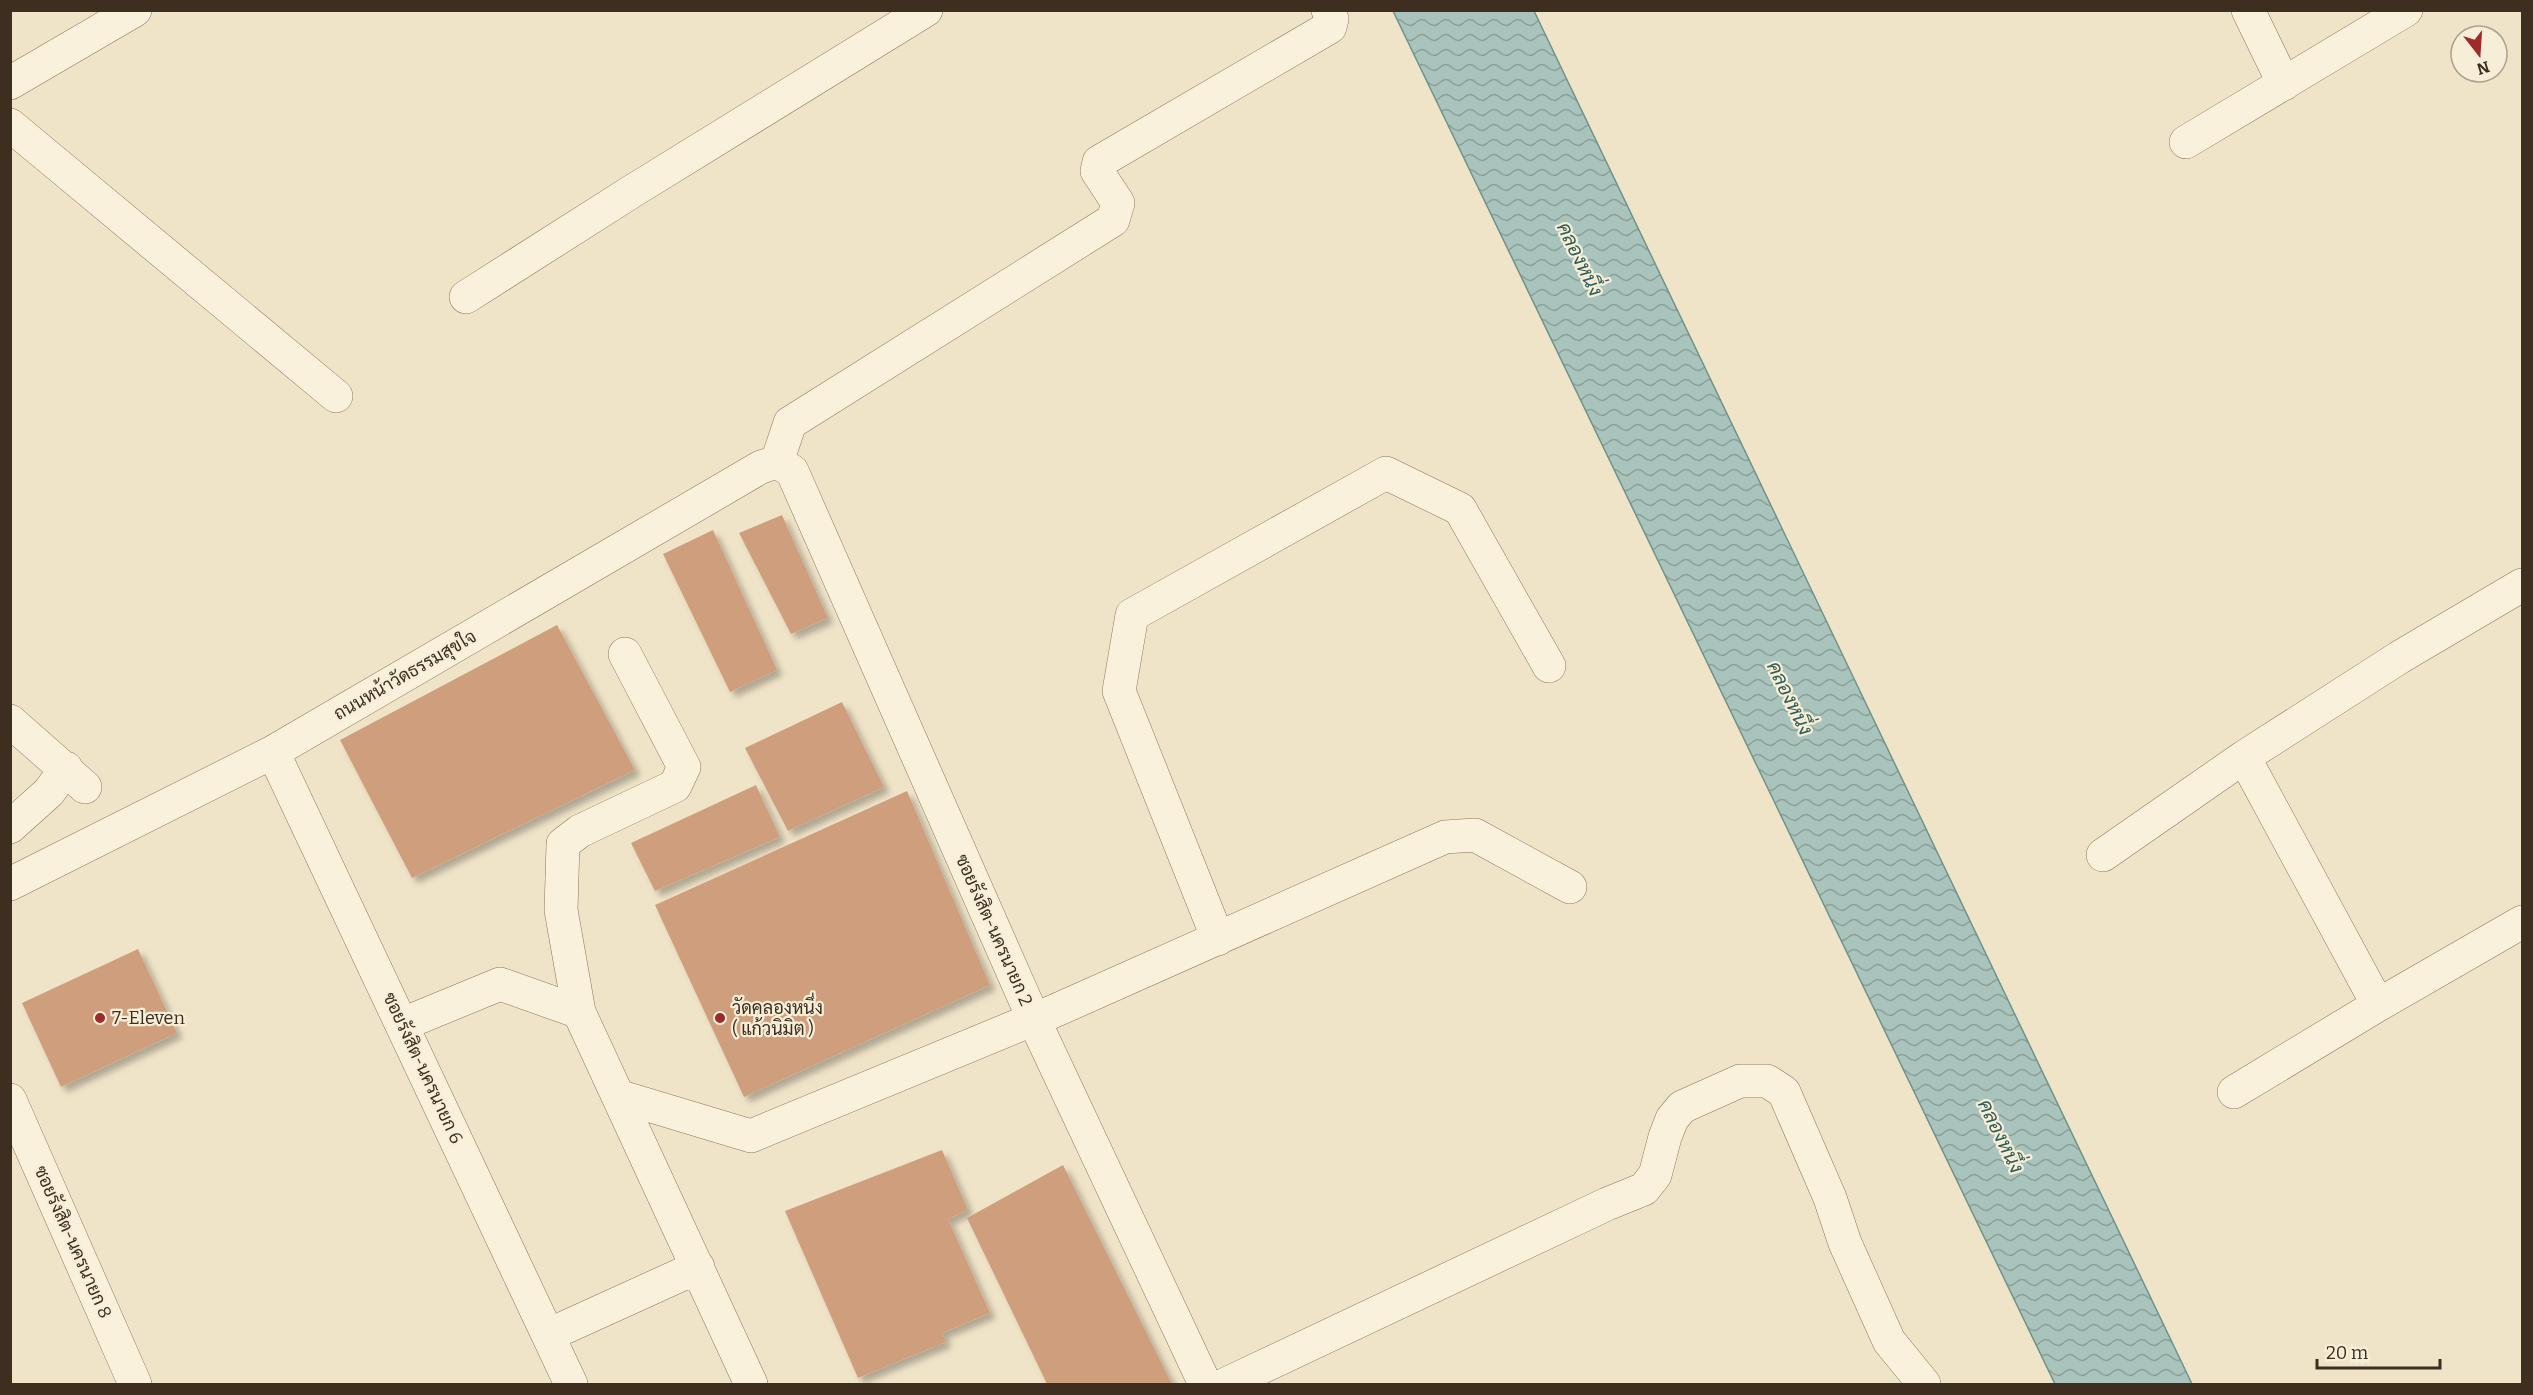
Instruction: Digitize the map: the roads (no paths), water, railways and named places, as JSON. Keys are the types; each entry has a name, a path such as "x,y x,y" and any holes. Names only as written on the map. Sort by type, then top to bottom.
{"street":[{"path":"10,83 135,10"},
{"path":"466,297 926,10"},
{"path":"785,466 790,423 1113,220 1118,203 1097,171 1099,162 1330,27 1332,19 1328,10"},
{"path":"2248,10 2284,84"},
{"path":"2186,142 2406,10"},
{"path":"10,125 336,396"},
{"name":"ถนนหน้าวัดธรรมสุขใจ","path":"10,884 273,752 760,467 785,466"},
{"name":"ซอยรังสิต-นครนายก 2","path":"785,466 1025,1023 1205,1384"},
{"path":"1218,939 1119,691 1132,615 1386,473 1460,509 1549,666"},
{"path":"2103,855 2244,757 2400,657 2523,585"},
{"path":"625,654 684,767 675,786 580,831 563,844 561,910 579,1012 751,1384"},
{"path":"10,721 76,778 49,792 10,827"},
{"name":"ซอยรังสิต-นครนายก 6","path":"273,752 571,1384"},
{"path":"2244,757 2378,1005"},
{"path":"618,1096 751,1136 1025,1023 1445,837 1475,835 1570,888"},
{"path":"2234,1092 2378,1005 2523,922"},
{"path":"403,1024 500,984 579,1012"},
{"path":"1226,1384 1607,1204 1644,1189 1655,1175 1672,1119 1682,1107 1740,1081 1767,1081 1784,1092 1830,1198 1845,1243 1889,1341 1924,1384"},
{"name":"ซอยรังสิต-นครนายก 8","path":"10,1100 135,1384"},
{"path":"566,1327 698,1267"}],"water":[{"name":"คลองหนึ่ง","path":"1393,11 1534,11 2192,1384 2055,1384"}],"place":[{"name":"7-Eleven","path":"100,1018"},
{"name":"วัดคลองหนึ่ง ( แก้วนิมิต )","path":"720,1018"}]}
